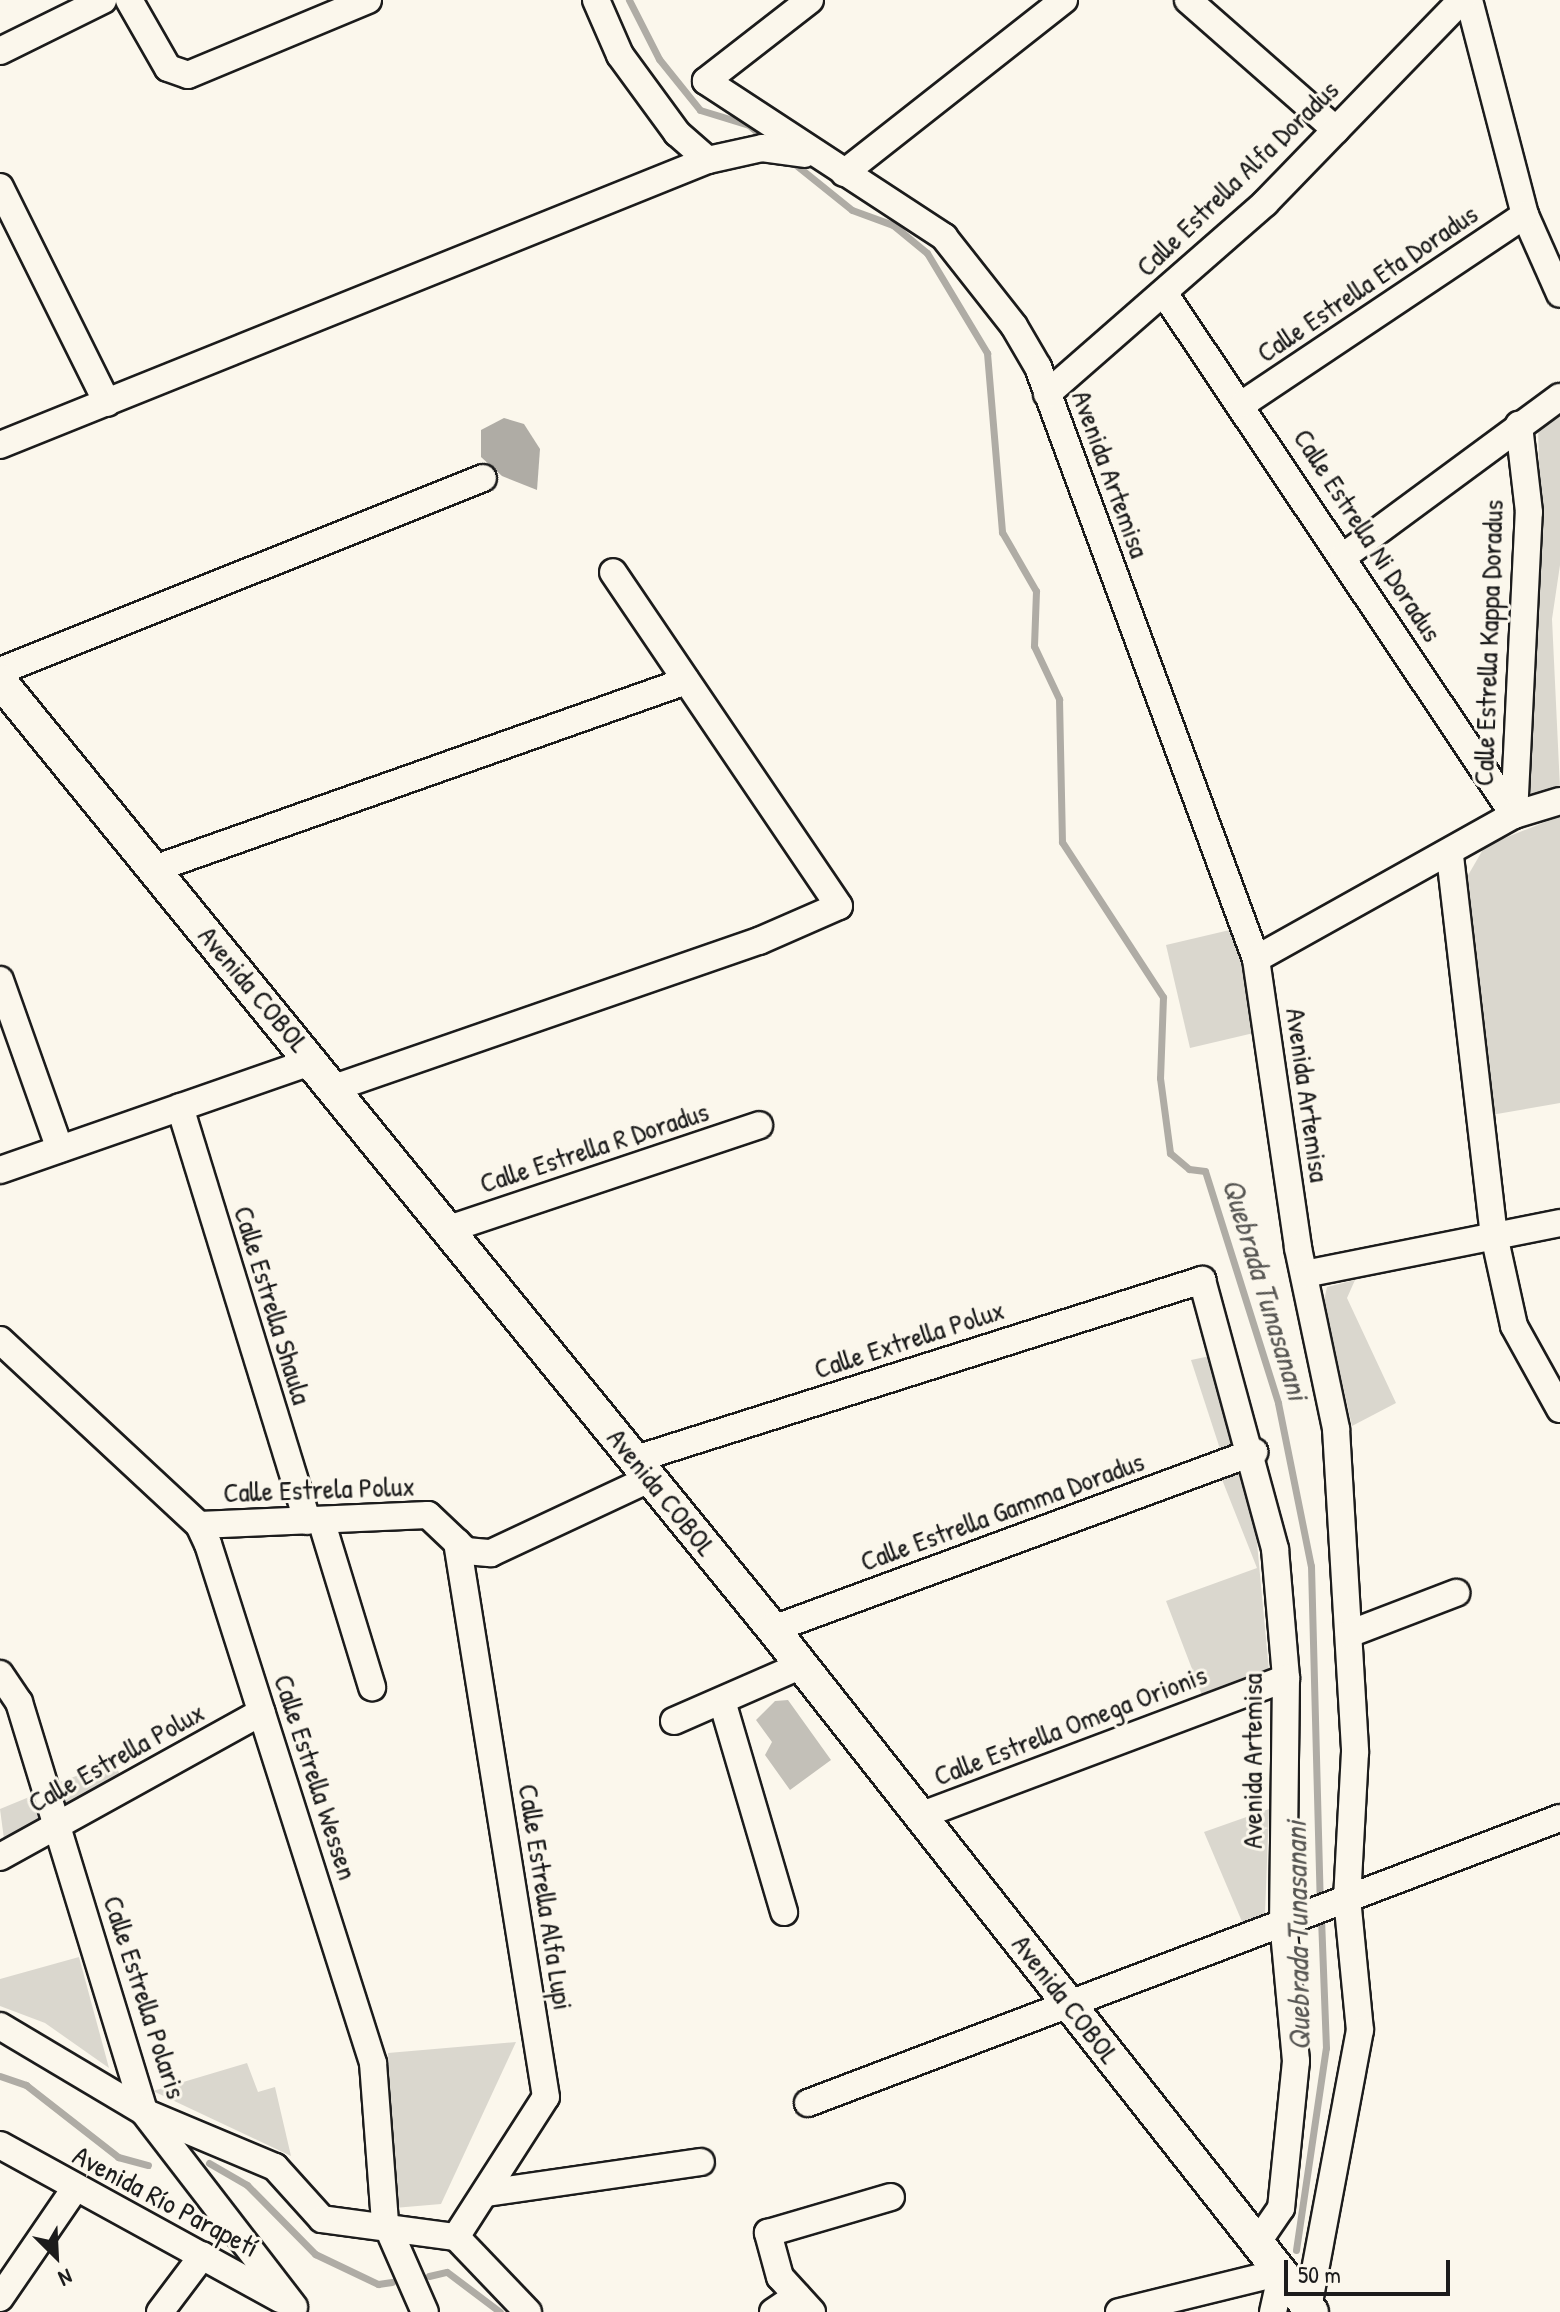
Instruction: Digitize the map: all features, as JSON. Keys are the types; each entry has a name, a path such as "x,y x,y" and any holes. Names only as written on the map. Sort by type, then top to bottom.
{"main road":[{"name":"Avenida COBOL","path":"0,681 313,1061 802,1665 1310,2310"}],"street":[{"path":"0,51 103,0"},
{"path":"129,0 168,68 188,75 319,9 368,0"},
{"path":"596,0 620,55 677,133 708,160"},
{"name":"Avenida Artemisa","path":"810,0 706,81 816,157 944,237 1014,326 1047,394 1256,959 1305,1274 1336,1429 1355,1752 1329,1904 1360,2030 1310,2310"},
{"path":"844,173 1064,0"},
{"path":"1188,0 1336,130"},
{"name":"Calle Estrella Alfa Doradus","path":"1047,394 1164,293 1336,130 1462,0"},
{"path":"1469,0 1525,215 1560,294"},
{"path":"0,445 708,160 762,148 816,157"},
{"path":"0,187 107,403"},
{"name":"Calle Estrella Eta Doradus","path":"1244,403 1525,215"},
{"name":"Calle Estrella Ni Doradus","path":"1164,293 1244,403 1514,815"},
{"path":"1344,556 1560,397"},
{"name":"Calle Estrella Kappa Doradus","path":"1514,815 1529,512 1519,425"},
{"path":"0,671 483,478"},
{"path":"334,1088 759,941 839,906 613,572"},
{"path":"154,869 686,681"},
{"path":"1256,959 1450,856 1514,815 1560,801"},
{"path":"1450,856 1494,1235 1514,1326 1560,1409"},
{"path":"0,980 60,1149"},
{"path":"0,1170 313,1061"},
{"name":"Calle Estrella Shaula","path":"180,1107 314,1521 372,1687"},
{"name":"Calle Estrella R Doradus","path":"449,1229 759,1125"},
{"path":"1305,1274 1560,1223"},
{"name":"Avenida Artemisa","path":"1202,1280 1254,1452 1275,1549 1286,1678 1283,1921 1296,2061 1281,2208 1257,2243"},
{"name":"Calle Extrella Polux","path":"644,1469 1202,1280"},
{"name":"Calle Estrella Wessen","path":"0,1340 199,1525 373,2063 390,2233 425,2312"},
{"name":"Calle Estrella Gamma Doradus","path":"773,1629 1254,1452"},
{"name":"Calle Estrela Polux","path":"199,1525 428,1515 466,1551 491,1553 644,1469"},
{"name":"Calle Estrella Alfa Lupi","path":"456,2237 546,2097 457,1542"},
{"path":"1349,1634 1456,1593"},
{"path":"674,1721 802,1665"},
{"name":"Calle Estrella Polaris","path":"0,1674 19,1702 144,2112 298,2310"},
{"name":"Calle Estrella Omega Orionis","path":"922,1815 1286,1678"},
{"path":"722,1701 784,1912"},
{"name":"Calle Estrella Polux","path":"0,1857 262,1712"},
{"path":"808,2103 1560,1818"},
{"path":"0,2026 144,2112 275,2167 322,2219 390,2233 456,2237 528,2312"},
{"name":"Avenida Río Parapetí","path":"0,2145 74,2190 203,2255 298,2310"},
{"path":"486,2193 701,2162"},
{"path":"0,2298 74,2190"},
{"path":"773,2312 804,2304 780,2277 768,2233 891,2197"},
{"path":"160,2312 203,2255"},
{"path":"1119,2312 1282,2272 1273,2312"}],"shaded area":[{"path":"1560,410 1560,565 1552,619 1560,788 1526,797 1541,555 1538,424"},
{"path":"504,418 524,424 540,449 537,490 502,476 481,457 481,430"},
{"path":"1560,816 1560,1103 1491,1115 1463,884 1485,846"},
{"path":"1234,929 1258,1032 1190,1048 1166,945"},
{"path":"1355,1280 1347,1298 1396,1403 1352,1426 1324,1301 1327,1287"},
{"path":"1215,1355 1239,1447 1221,1452 1191,1360"},
{"path":"1250,1468 1269,1671 1202,1695 1166,1601 1257,1568 1221,1477"},
{"path":"114,1762 122,1779 66,1808 60,1782"},
{"path":"34,1795 42,1819 4,1839 0,1809"},
{"path":"1269,1809 1265,1914 1243,1924 1204,1832"},
{"path":"79,1957 109,2068 45,2023 0,2006 0,1979"},
{"path":"516,2042 441,2204 394,2208 388,2053"},
{"path":"247,2063 258,2092 275,2087 291,2156 153,2091"}],"building":[{"path":"788,1700 831,1760 790,1790 765,1755 772,1742 756,1720 775,1701"}],"waterway":[{"name":"Quebrada Tunasanani","path":"629,0 659,59 700,110 749,125 766,140"},
{"name":"Quebrada Tunasanani","path":"791,161 852,210 893,225 927,253 987,353 1002,532 1036,591 1034,646 1059,699 1062,842 1163,997 1160,1078 1170,1153 1189,1169 1205,1171 1278,1403 1311,1566 1320,1903"},
{"name":"Quebrada Tunasanani","path":"1296,2250 1326,2048 1321,1915"},
{"path":"0,2076 26,2085 118,2157 148,2165"},
{"path":"209,2163 247,2185 315,2254 378,2284 392,2282"},
{"path":"429,2276 447,2272 500,2312"}]}
